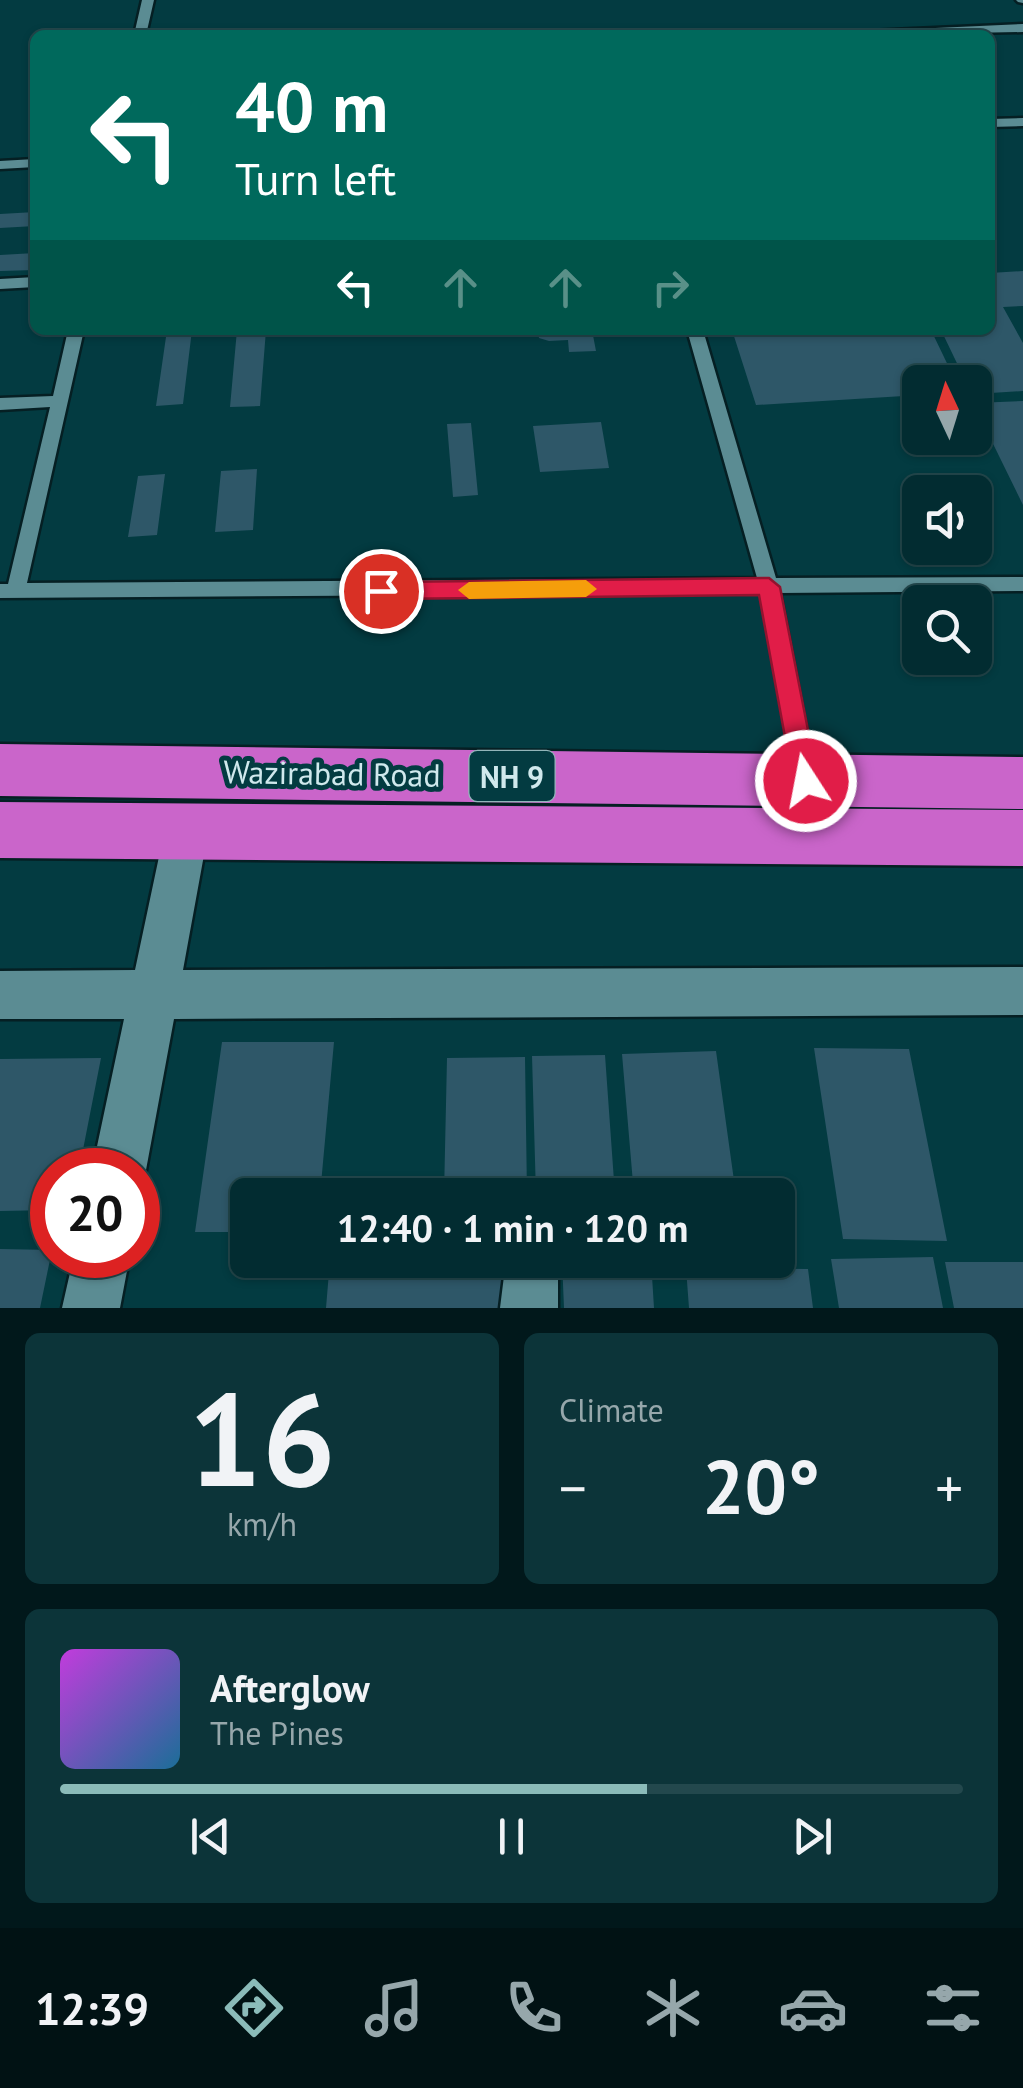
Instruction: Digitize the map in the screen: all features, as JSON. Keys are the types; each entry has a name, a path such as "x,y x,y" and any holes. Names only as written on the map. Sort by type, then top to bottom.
{"highway":[{"name":"Wazirabad Road","path":"0,770 1023,783"},
{"name":"Wazirabad Road","path":"0,830 1023,838"}],"street":[{"path":"122,1148 186,833"},
{"path":"0,995 1023,991"},
{"path":"91,1308 97,1278"}],"lane":[{"path":"141,30 148,0"},
{"path":"979,30 1023,28"},
{"path":"995,123 1023,122"},
{"path":"0,165 30,163"},
{"path":"0,284 30,282"},
{"path":"75,335 8,592 1023,584"},
{"path":"696,335 769,587 806,781"},
{"path":"0,404 60,401"}],"building":[{"path":"30,212 30,226 0,228 0,214"},
{"path":"30,253 30,270 0,271 0,255"},
{"path":"1023,271 1023,306 1003,307 1023,343 1023,391 992,393 992,365 958,365 943,335 995,335 995,273"},
{"path":"166,335 191,335 183,404 156,406"},
{"path":"237,335 266,335 260,406 230,407"},
{"path":"538,335 593,335 596,351 569,352 568,340"},
{"path":"734,335 933,335 948,365 902,365 902,396 756,405"},
{"path":"1023,401 1023,505 992,442 992,402"},
{"path":"601,422 609,468 540,472 533,426"},
{"path":"471,423 478,495 453,497 447,424"},
{"path":"257,469 253,530 215,532 221,471"},
{"path":"165,474 157,535 128,537 138,476"},
{"path":"222,1042 334,1042 322,1178 230,1178 230,1232 195,1232"},
{"path":"814,1048 909,1049 947,1241 843,1239"},
{"path":"716,1051 734,1178 633,1178 622,1054"},
{"path":"605,1055 614,1178 536,1178 532,1056"},
{"path":"525,1057 527,1178 444,1178 447,1058"},
{"path":"101,1058 83,1148 30,1148 30,1210 0,1211 0,1059"},
{"path":"0,1249 30,1250 30,1278 46,1278 40,1308 0,1308"},
{"path":"933,1257 943,1308 839,1308 831,1259"},
{"path":"945,1262 1023,1262 1023,1308 954,1308"},
{"path":"795,1269 808,1269 813,1308 689,1308 687,1278 795,1278"},
{"path":"328,1278 504,1278 505,1308 326,1308"},
{"path":"563,1278 652,1278 654,1308 564,1308"}],"slow traffic":[{"path":"469,590 586,589"}],"route":[{"path":"381,591 769,587 806,781"}]}
